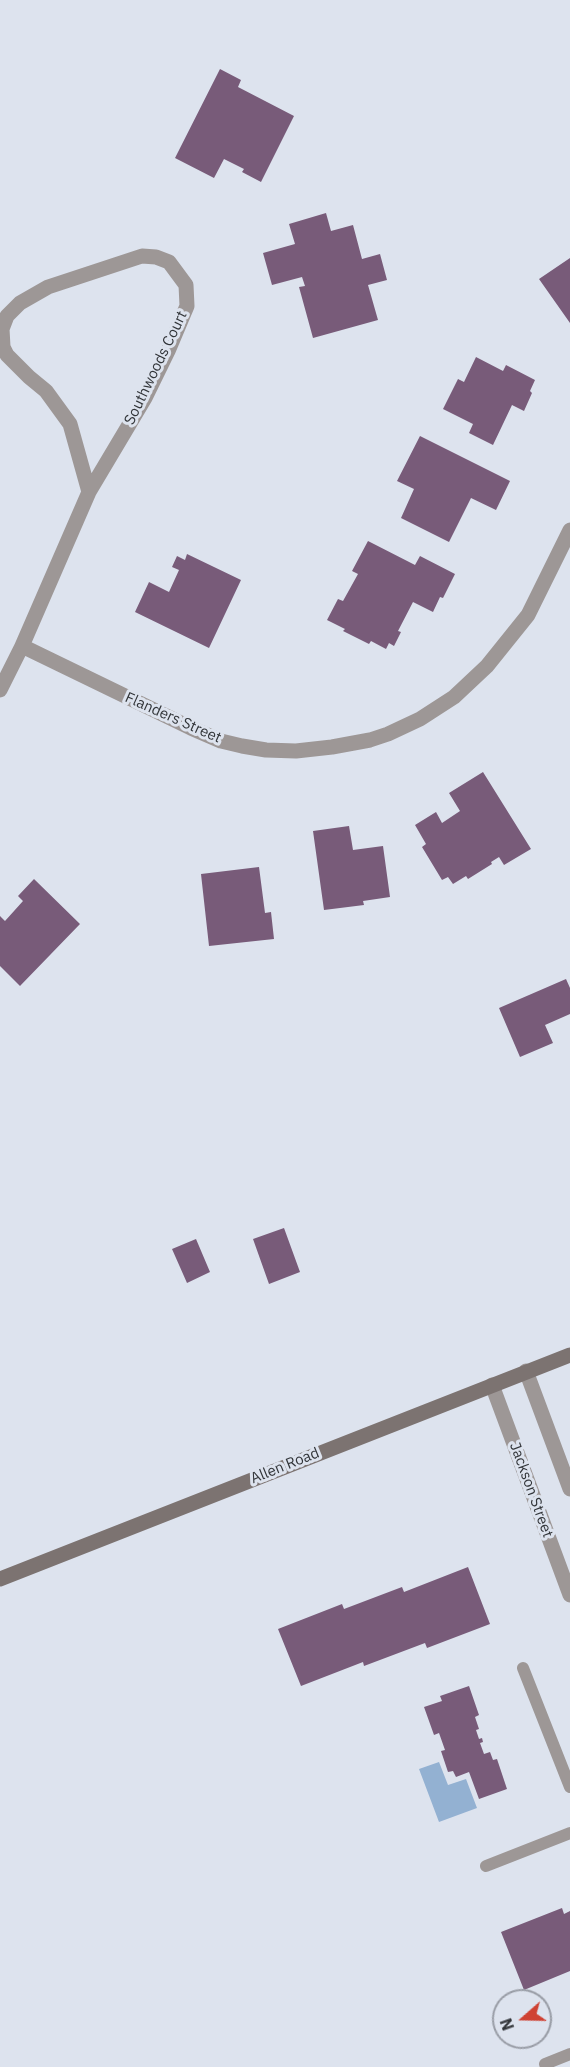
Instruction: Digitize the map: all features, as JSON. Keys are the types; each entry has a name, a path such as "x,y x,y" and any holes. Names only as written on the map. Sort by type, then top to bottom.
{"main road":[{"name":"Allen Road","path":"0,1579 570,1354"}],"street":[{"name":"Southwoods Court","path":"22,646 89,492 144,398 168,351 187,306 186,285 169,262 156,257 142,256 48,287 20,303 7,316 2,329 3,347 7,355 46,391 70,424 89,492"},
{"name":"Flanders Street","path":"22,646 221,741 266,750 296,750 332,747 370,740 420,719 454,697 488,666 528,615 570,530"},
{"path":"0,690 22,646"},
{"path":"526,1371 570,1489"},
{"name":"Jackson Street","path":"492,1385 570,1595"}],"lane":[{"path":"523,1668 570,1787"},
{"path":"486,1866 570,1833"},
{"path":"545,2064 570,2054"}],"water":[{"path":"439,1762 448,1785 466,1779 477,1808 439,1822 419,1769"}],"building":[{"path":"220,69 241,80 238,87 294,116 261,182 242,172 244,169 224,159 214,178 175,158"},
{"path":"326,213 331,231 353,225 362,259 380,254 387,280 368,285 378,320 313,338 299,287 305,286 302,277 272,285 263,253 295,244 289,224"},
{"path":"570,258 570,323 539,279"},
{"path":"476,357 503,371 506,365 535,380 524,411 512,405 493,445 469,433 473,424 443,409 458,379 464,382"},
{"path":"420,436 510,481 496,510 471,498 449,542 401,518 414,489 397,481"},
{"path":"368,541 415,565 420,556 455,574 433,612 413,602 398,631 401,632 394,646 389,643 386,649 371,641 369,644 327,620 338,599 343,601 358,574 352,571"},
{"path":"187,554 241,580 209,648 135,612 149,582 169,592 179,570 172,567 177,556 185,560"},
{"path":"483,772 531,849 504,865 499,857 468,879 466,876 453,884 448,877 442,880 422,847 426,844 415,825 436,812 442,823 460,811 449,793"},
{"path":"349,826 353,850 383,846 390,897 363,901 364,905 324,910 313,831"},
{"path":"259,867 265,913 271,912 274,939 209,946 201,874"},
{"path":"34,879 80,924 20,986 0,966 0,916 5,921 23,901 18,896"},
{"path":"566,979 570,988 570,1014 545,1025 553,1043 520,1057 499,1008"},
{"path":"284,1228 300,1272 269,1284 253,1239"},
{"path":"196,1239 210,1272 187,1283 172,1249"},
{"path":"468,1567 490,1624 427,1648 425,1643 364,1666 363,1662 301,1686 278,1629 342,1604 344,1609 402,1587 404,1592"},
{"path":"469,1686 479,1715 475,1717 479,1729 476,1730 479,1739 482,1738 483,1742 480,1743 484,1754 490,1752 493,1760 497,1759 507,1789 479,1799 469,1772 456,1777 453,1771 448,1772 441,1751 445,1750 439,1733 434,1735 424,1707 442,1701 440,1696"},
{"path":"562,1908 564,1914 570,1911 570,1971 524,1989 501,1932"}]}
